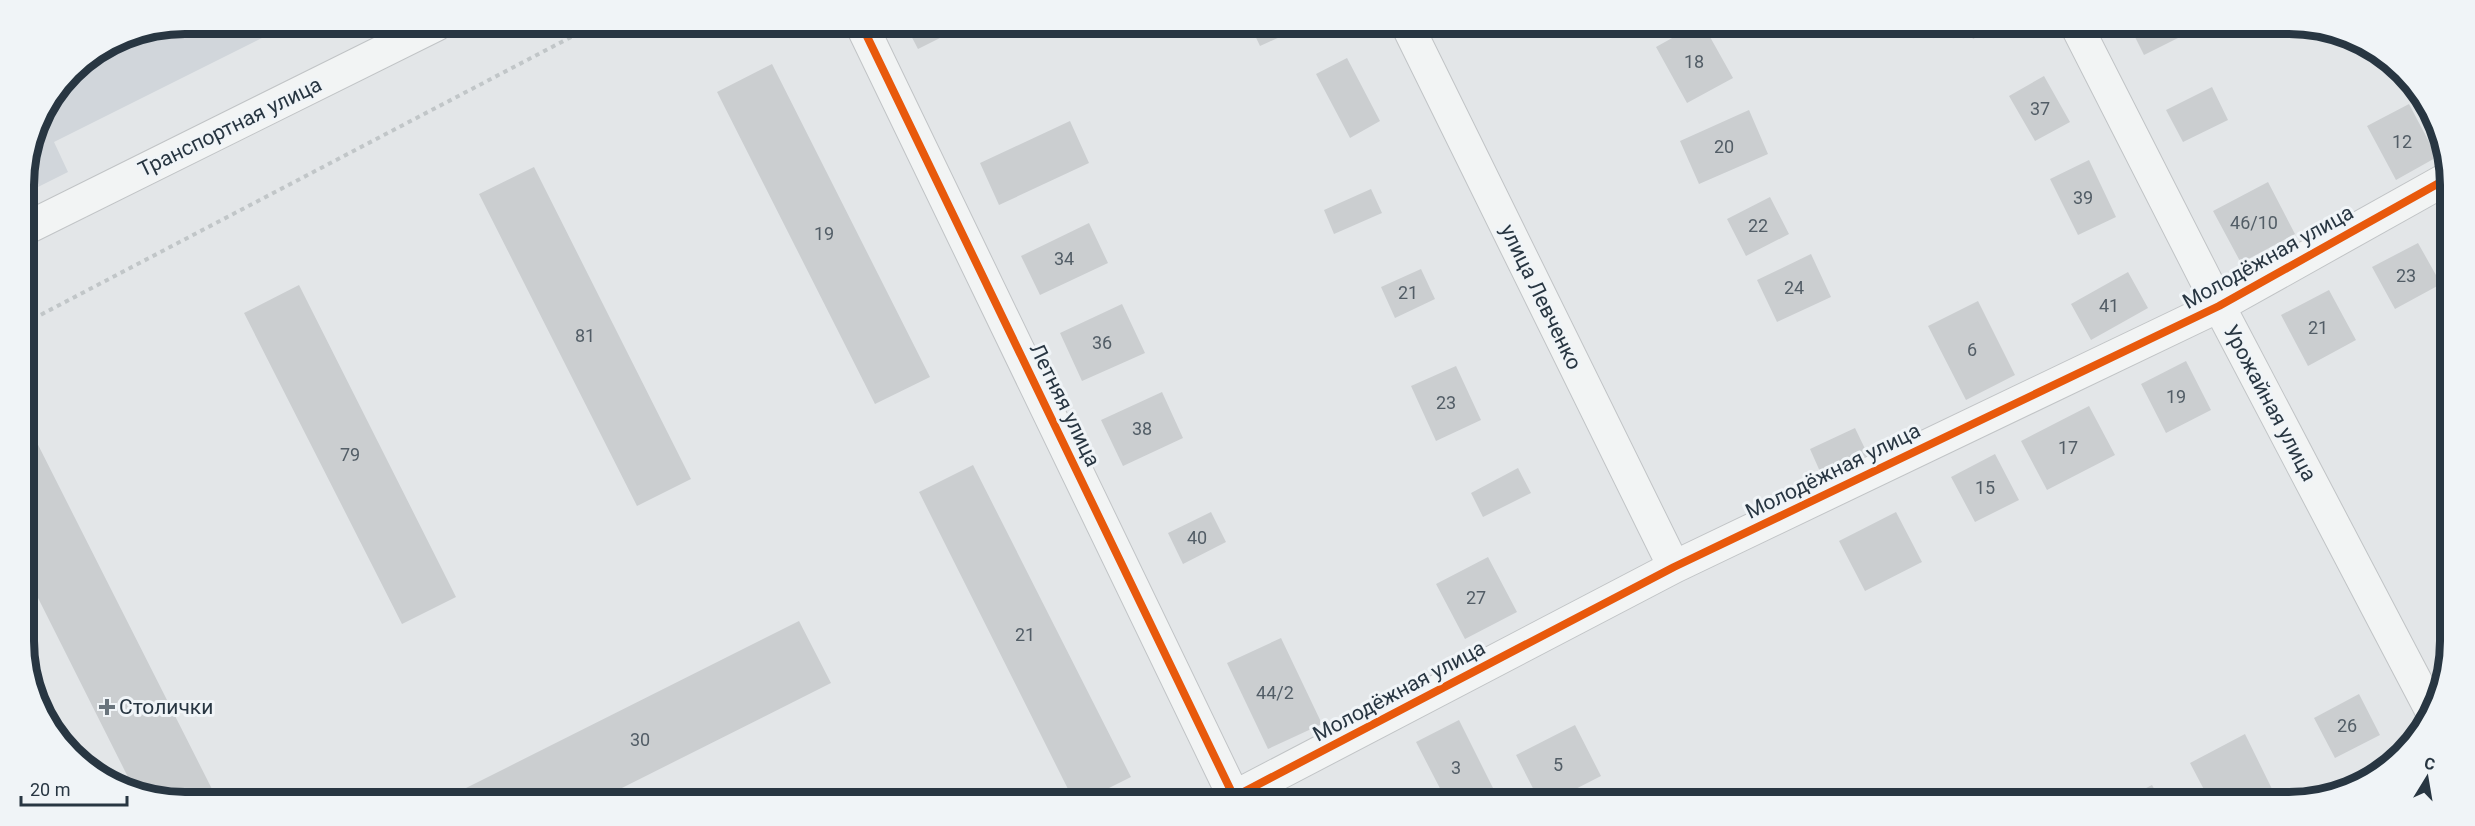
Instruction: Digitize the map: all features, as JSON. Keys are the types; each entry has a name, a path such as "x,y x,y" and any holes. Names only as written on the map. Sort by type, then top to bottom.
{"street":[{"name":"Транспортная улица","path":"35,224 418,34"},
{"name":"Летняя улица","path":"866,34 1232,792"},
{"name":"улица Левченко","path":"1411,34 1674,567"},
{"name":"Урожайная улица","path":"2081,34 2219,306 2427,702"},
{"name":"Молодёжная улица","path":"1247,791 1674,567 2219,306 2440,183"}],"path":[{"path":"35,317 577,34"}],"shaded area":[{"path":"270,34 54,142 68,172 35,189 37,156 50,119 72,86 86,72 110,55 137,43 166,36"}],"building":[{"path":"910,34 948,34 918,49"},
{"path":"1254,34 1287,34 1260,46"},
{"path":"1679,34 1708,34 1733,78 1687,103 1656,47"},
{"path":"1970,34 1982,34 1973,39"},
{"path":"2134,34 2186,34 2144,55"},
{"path":"1347,58 1380,121 1350,138 1316,74"},
{"path":"772,64 930,377 875,404 717,92"},
{"path":"2044,76 2070,122 2035,141 2009,96"},
{"path":"2212,87 2228,120 2183,142 2166,110"},
{"path":"2409,104 2437,157 2396,180 2367,126"},
{"path":"1749,110 1768,154 1699,184 1680,141"},
{"path":"1070,121 1089,163 999,205 980,163"},
{"path":"2089,160 2116,217 2078,235 2050,179"},
{"path":"534,167 691,479 637,506 479,194"},
{"path":"2268,182 2295,234 2241,263 2213,211"},
{"path":"1371,189 1382,213 1334,234 1324,210"},
{"path":"1770,197 1789,234 1746,256 1727,219"},
{"path":"1089,223 1108,263 1040,295 1021,256"},
{"path":"2418,243 2440,285 2395,309 2372,267"},
{"path":"1811,254 1831,297 1777,322 1757,280"},
{"path":"1421,269 1435,299 1395,318 1381,287"},
{"path":"2128,272 2148,308 2091,340 2071,304"},
{"path":"299,285 456,597 402,624 244,313"},
{"path":"2329,290 2356,340 2308,366 2281,315"},
{"path":"1978,301 2015,375 1966,400 1928,326"},
{"path":"1122,304 1145,353 1082,381 1060,333"},
{"path":"2186,361 2211,410 2166,433 2141,384"},
{"path":"1456,366 1481,420 1436,441 1411,386"},
{"path":"1162,392 1183,438 1123,466 1101,420"},
{"path":"2089,406 2115,455 2047,490 2021,441"},
{"path":"1855,428 1868,455 1822,476 1810,449"},
{"path":"34,438 213,792 166,790 130,781 34,590"},
{"path":"1995,454 2019,500 1975,522 1951,477"},
{"path":"973,465 1131,777 1102,792 1069,792 919,492"},
{"path":"1518,468 1531,493 1483,517 1471,493"},
{"path":"1211,512 1226,542 1183,564 1168,533"},
{"path":"1896,512 1922,562 1865,591 1839,541"},
{"path":"1488,557 1517,612 1465,639 1436,584"},
{"path":"799,621 831,683 614,792 458,792"},
{"path":"1281,638 1322,724 1268,749 1227,663"},
{"path":"2359,694 2380,735 2335,758 2314,718"},
{"path":"1459,720 1495,791 1442,791 1416,742"},
{"path":"1575,725 1601,776 1571,791 1535,791 1516,755"},
{"path":"2245,734 2273,791 2205,791 2190,763"},
{"path":"2152,785 2155,791 2140,791"}],"cycle path":[{"path":"866,34 1231,792"},
{"path":"1245,791 1674,567 2219,306 2440,183"}],"place":[{"name":"Столички","path":"107,707"}]}
